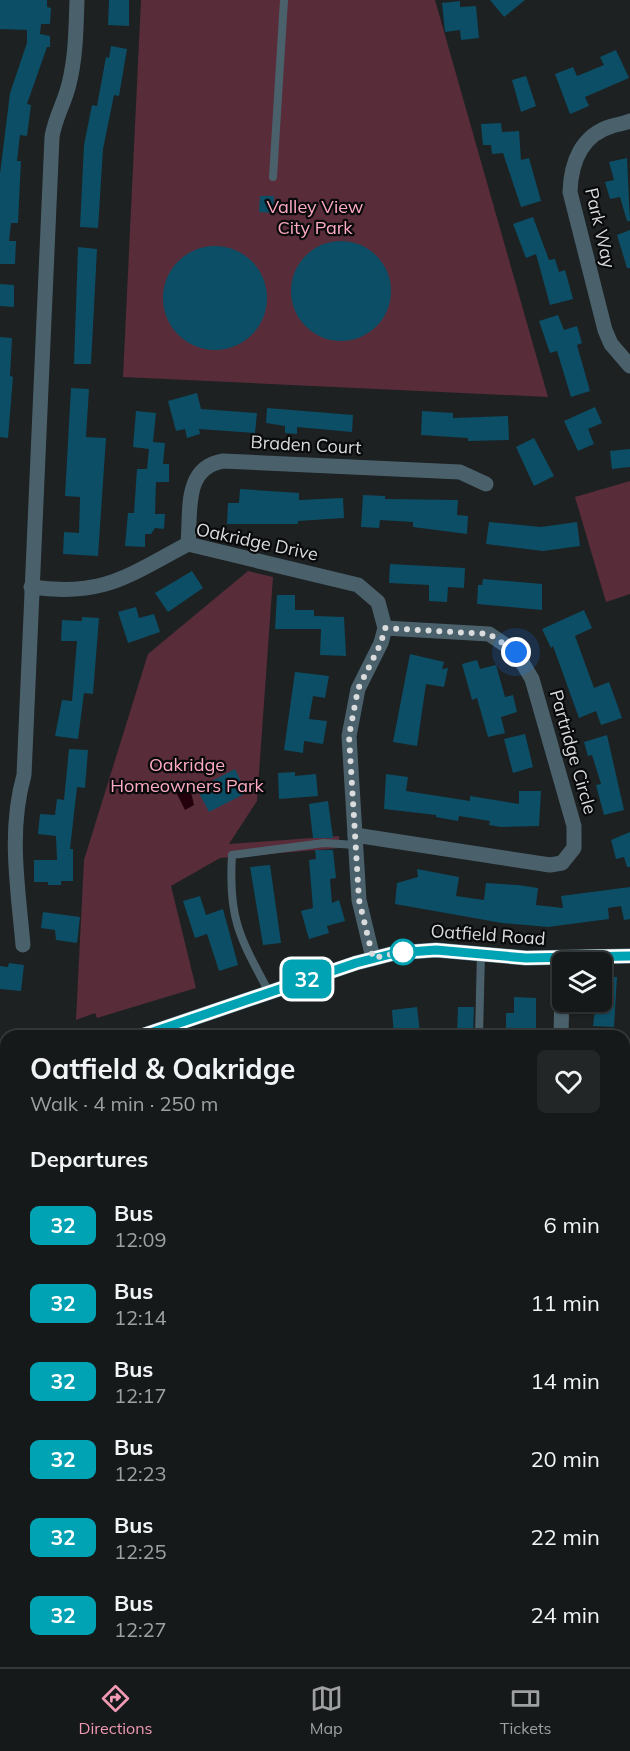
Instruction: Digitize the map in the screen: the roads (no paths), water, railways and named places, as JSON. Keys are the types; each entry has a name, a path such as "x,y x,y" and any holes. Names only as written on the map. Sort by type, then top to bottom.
{"main road":[{"name":"Oatfield Road","path":"158,1030 373,958 420,951 482,953 552,960"},
{"name":"Oatfield Road","path":"612,957 630,956"}],"street":[{"path":"22,945 14,832 16,801 24,775 52,137 55,120 69,88 74,63 77,0"},
{"name":"Park Way","path":"630,121 600,131 588,140 578,152 571,172 570,192 605,330 611,344 630,366"},
{"name":"Braden Court","path":"188,544 193,487 198,473 209,463 223,461 460,472 486,484"},
{"name":"Oakridge Drive","path":"31,587 56,590 98,588 140,572 188,544 358,585 378,602 385,628"},
{"path":"373,958 359,900 349,736 358,689 381,643 385,628"},
{"name":"Partridge Circle","path":"356,840 550,865 562,863 574,848 574,826 532,679 516,652 489,634 385,628"},
{"path":"561,1030 562,1012"}],"lane":[{"path":"273,177 284,0"},
{"path":"269,992 240,938 232,906 232,855 356,840"},
{"path":"479,1030 482,953"}],"park label":[{"name":"Valley View City Park","path":"315,217"},
{"name":"Oakridge Homeowners Park","path":"187,775"}]}
